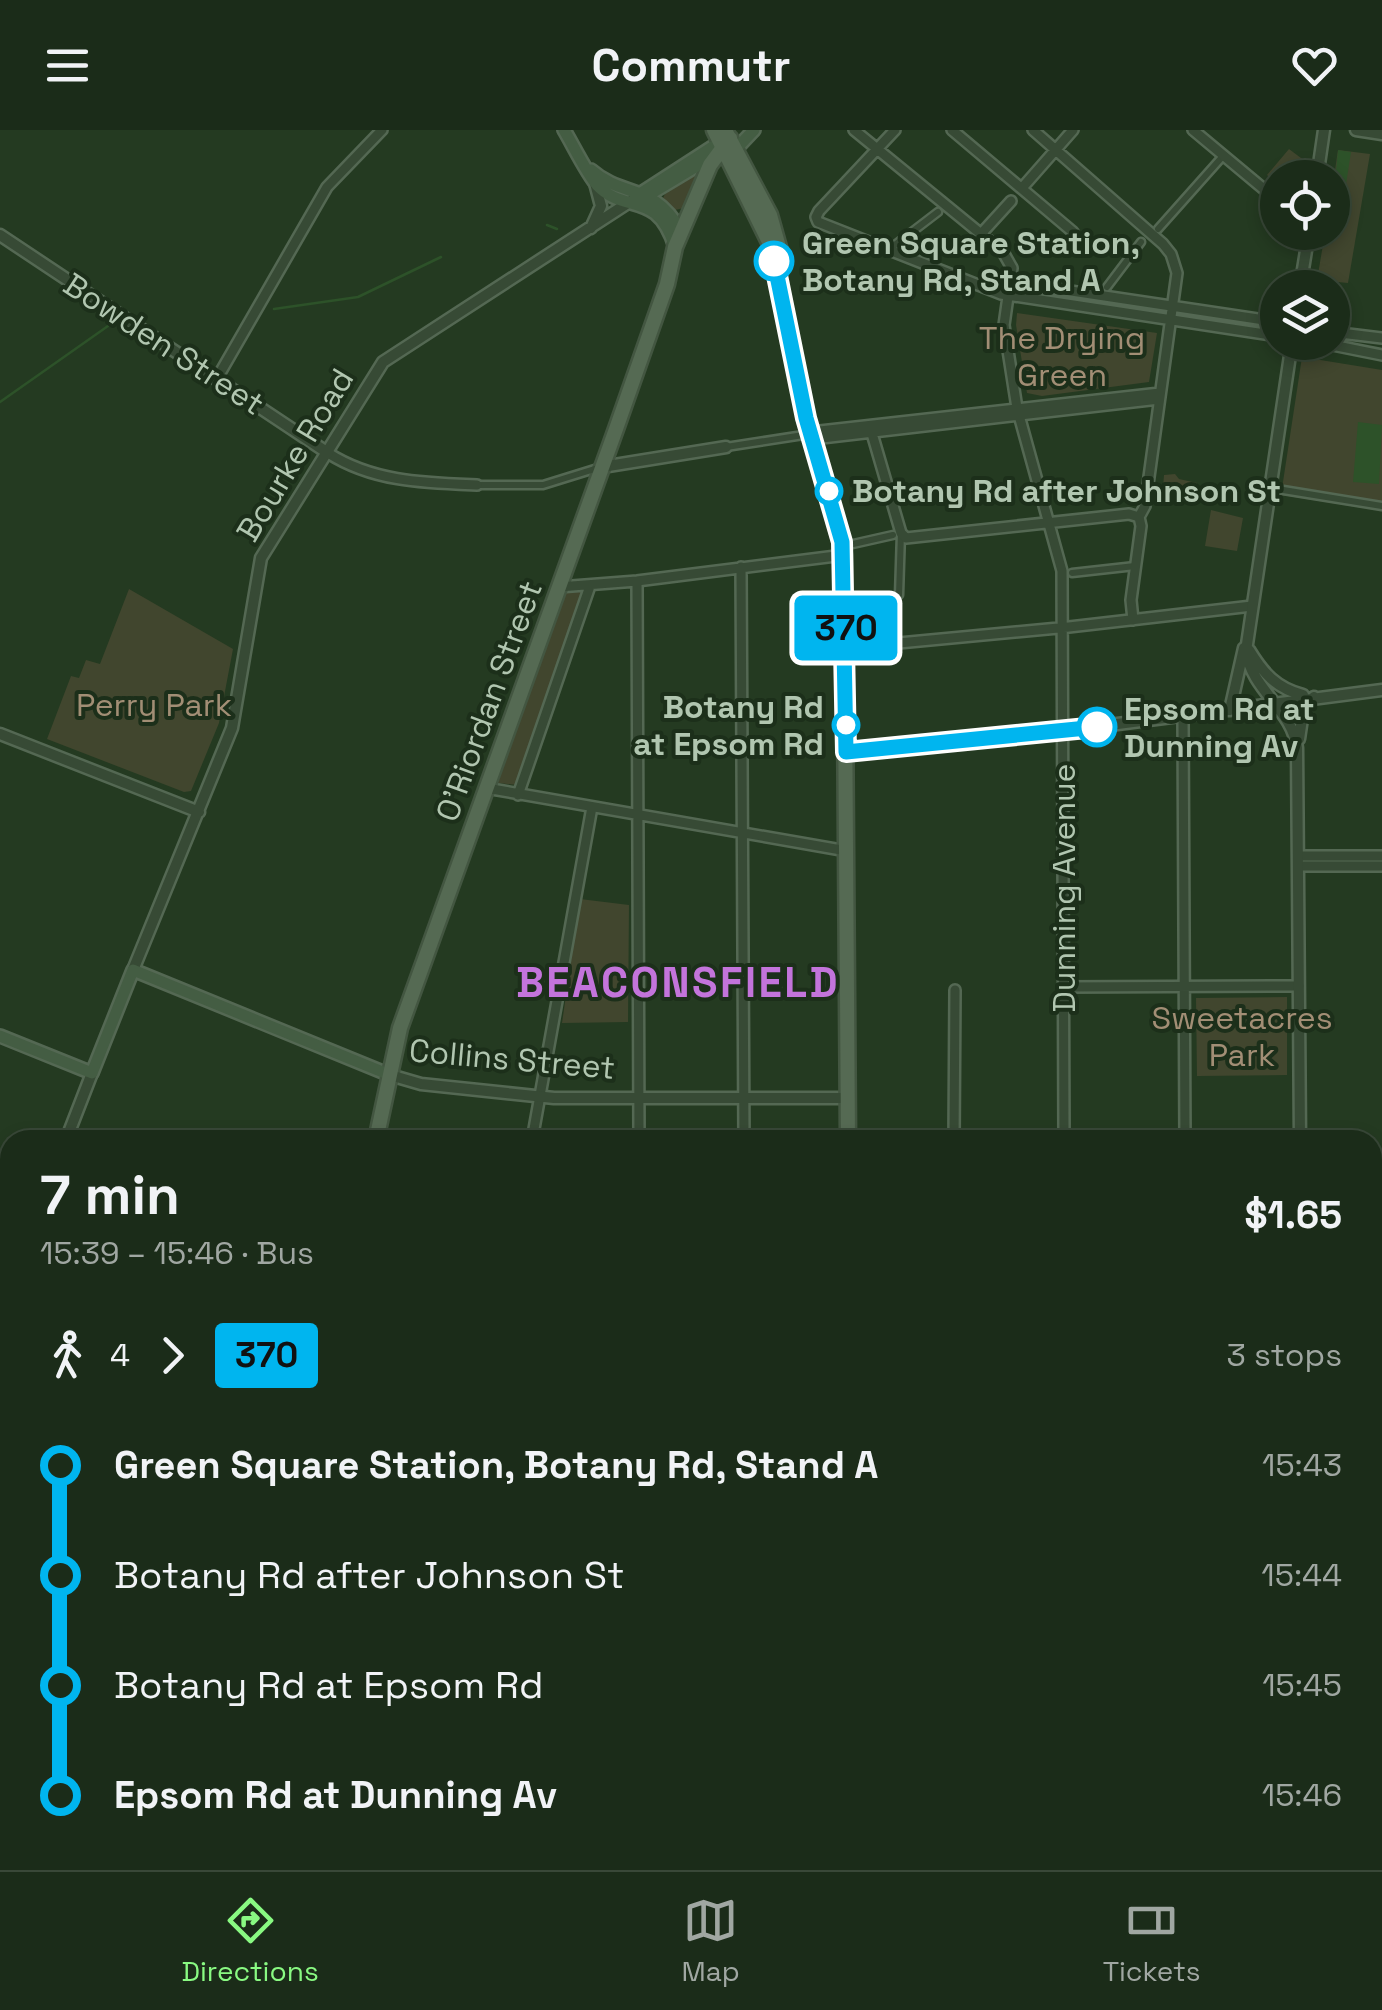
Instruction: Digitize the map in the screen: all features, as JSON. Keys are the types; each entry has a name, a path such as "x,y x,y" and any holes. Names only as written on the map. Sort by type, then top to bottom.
{"main road":[{"path":"564,130 594,180 602,188 640,197 660,216 679,248"},
{"name":"Bourke Road","path":"640,197 725,143 754,130"},
{"path":"681,232 725,143"},
{"path":"725,143 776,229 790,308 791,338 812,435 849,549 848,1130"},
{"name":"O'Riordan Street","path":"378,1130 400,1028 679,248 716,174 725,143"},
{"path":"588,167 606,181 667,210 681,232"},
{"name":"O'Riordan Street","path":"679,248 681,232"},
{"name":"Bourke Road","path":"92,1073 133,970"},
{"name":"Collins Street","path":"133,970 390,1075"},
{"path":"0,1036 92,1073"}],"street":[{"path":"216,380 328,187 382,130"},
{"path":"854,130 1010,261 1010,282 1260,319"},
{"path":"895,130 819,211 818,222 1008,295 1260,333"},
{"path":"952,130 1073,232"},
{"path":"1034,130 1171,254 1177,274 1145,506 1139,518"},
{"path":"1022,188 1072,130"},
{"path":"1194,130 1260,186"},
{"path":"1320,160 1324,130"},
{"path":"1356,130 1382,134"},
{"path":"1158,229 1223,156"},
{"path":"590,228 601,206 594,180"},
{"name":"Bourke Road","path":"133,970 232,728 262,558 383,362 640,197"},
{"path":"980,235 1010,201"},
{"path":"891,248 938,212"},
{"name":"Bowden Street","path":"0,235 328,452"},
{"path":"1107,286 1141,242"},
{"name":"Dunning Avenue","path":"1010,282 1004,326 1018,411 1067,574 1062,628 1064,1130"},
{"path":"1350,334 1382,338"},
{"path":"1350,349 1382,355"},
{"path":"1289,360 1246,646 1250,669 1294,732 1297,755 1300,1130"},
{"path":"328,452 348,466 399,480 543,485 602,467 726,447 1160,396"},
{"path":"812,435 1018,411"},
{"path":"871,430 897,534 899,595"},
{"path":"1271,488 1382,506"},
{"path":"559,587 741,567 849,549 897,534 908,538 1131,514 1139,518 1142,526 1131,603 1133,620"},
{"path":"1067,574 1137,566"},
{"path":"741,567 744,1130"},
{"path":"637,581 639,1130"},
{"path":"518,795 590,586"},
{"path":"846,658 867,646 1252,606"},
{"path":"1230,710 1248,633"},
{"path":"1246,646 1273,682 1288,691 1314,697"},
{"path":"846,752 1064,732 1382,690"},
{"path":"1297,755 1302,712 1314,697"},
{"path":"1183,716 1184,1130"},
{"path":"0,734 199,812"},
{"path":"486,788 848,851"},
{"path":"534,1130 592,807"},
{"path":"1340,856 1355,866"},
{"path":"1298,861 1382,856"},
{"path":"1298,861 1382,866"},
{"path":"1064,988 1299,986"},
{"path":"954,1130 955,990"},
{"name":"Bourke Road","path":"70,1130 92,1073"},
{"name":"Collins Street","path":"390,1075 421,1084 540,1096 848,1098"}],"green space":[{"path":"1289,149 1304,160 1280,160"},
{"path":"1338,150 1370,154 1350,271 1319,270 1322,250 1350,250 1350,160 1337,160"},
{"path":"698,172 684,208 675,210 663,198 665,194"},
{"name":"The Drying Green","path":"1017,313 1157,333 1149,382 1042,396 1027,393"},
{"path":"1302,360 1382,370 1382,511 1281,495"},
{"path":"1175,474 1179,479 1197,483 1198,493 1163,488 1164,475"},
{"path":"1211,510 1243,518 1237,551 1205,546"},
{"path":"565,587 583,590 517,785 498,783"},
{"name":"Perry Park","path":"129,589 233,649 219,723 191,791 184,792 47,739 71,676 79,678 86,660 100,664"},
{"path":"580,899 629,905 628,1022 562,1023"},
{"name":"Sweetacres Park","path":"1287,997 1287,1075 1197,1076 1196,998"}],"shaded area":[{"path":"1338,150 1351,152 1350,160 1337,160"},
{"path":"1358,422 1382,425 1379,484 1353,482"}],"waterway":[{"path":"547,225 557,229"},
{"path":"274,309 358,297 441,257"},
{"path":"0,402 108,326"}],"bus line":[{"name":"370","path":"774,261 806,418 842,542 846,752 1097,727"}],"place":[{"name":"Green Square Station, Botany Rd, Stand A","path":"774,261"},
{"name":"Botany Rd after Johnson St","path":"829,491"},
{"name":"Botany Rd at Epsom Rd","path":"846,725"},
{"name":"Epsom Rd at Dunning Av","path":"1097,727"}],"district":[{"name":"BEACONSFIELD","path":"678,982"}]}
